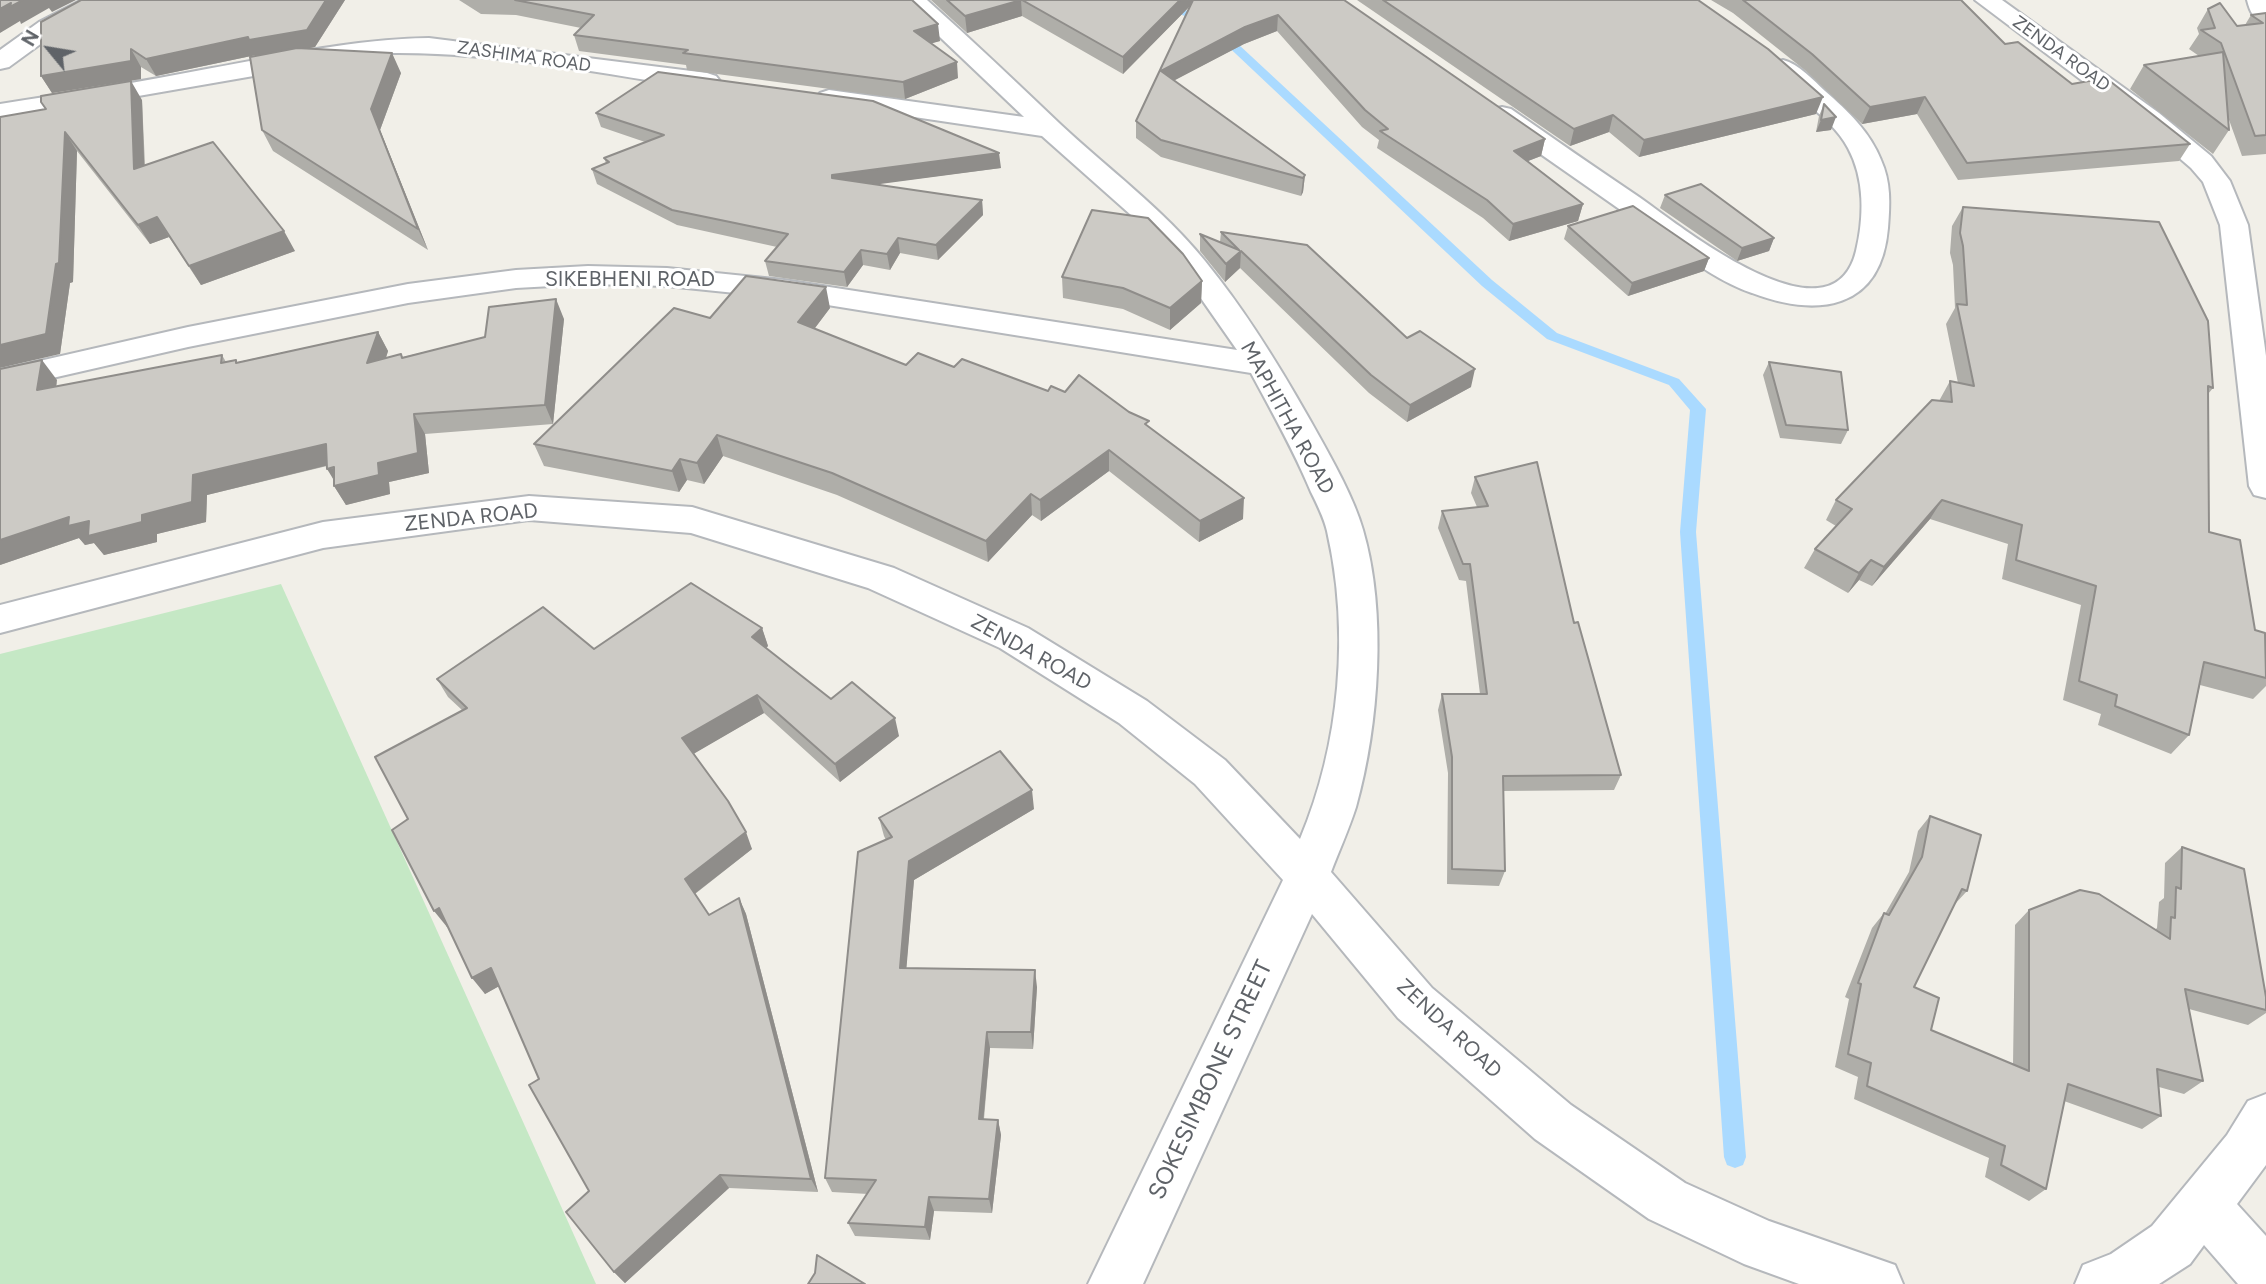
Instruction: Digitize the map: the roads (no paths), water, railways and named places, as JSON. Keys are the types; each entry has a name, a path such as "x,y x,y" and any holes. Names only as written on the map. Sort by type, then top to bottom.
{"street":[{"path":"0,62 48,27 100,0"},
{"name":"MAPHITHA ROAD","path":"913,0 1002,80 1051,130 1150,218 1195,268 1263,365 1313,456 1345,529 1357,605 1357,670 1351,740 1334,809 1307,876"},
{"name":"ZENDA ROAD","path":"1987,0 2150,119 2202,162 2216,181 2234,225 2266,486"},
{"path":"2259,0 2261,10 2266,15"},
{"name":"ZASHIMA ROAD","path":"0,112 386,46 429,45 486,51 736,85"},
{"path":"1479,99 1729,272 1770,291 1818,297 1834,295 1848,287 1867,264 1876,213 1876,187 1873,176 1861,145 1840,121 1766,54"},
{"path":"804,94 1051,130"},
{"name":"SIKEBHENI ROAD","path":"0,380 196,335 389,296 584,275 679,276 748,283 1263,365"},
{"name":"ZENDA ROAD","path":"0,619 323,535 529,508 692,520 881,578 1014,638 1133,712 1210,772 1307,876 1415,1003 1553,1122 1667,1201 1763,1245 1876,1284"},
{"name":"SOKESIMBONE STREET","path":"1115,1284 1307,876"},
{"path":"2102,1284 2129,1273 2171,1245 2245,1153 2266,1118"},
{"path":"2203,1205 2266,1276"}],"waterway":[{"path":"1139,0 1205,19 1487,283 1552,336 1674,382 1698,409 1688,532 1735,1157"}]}
